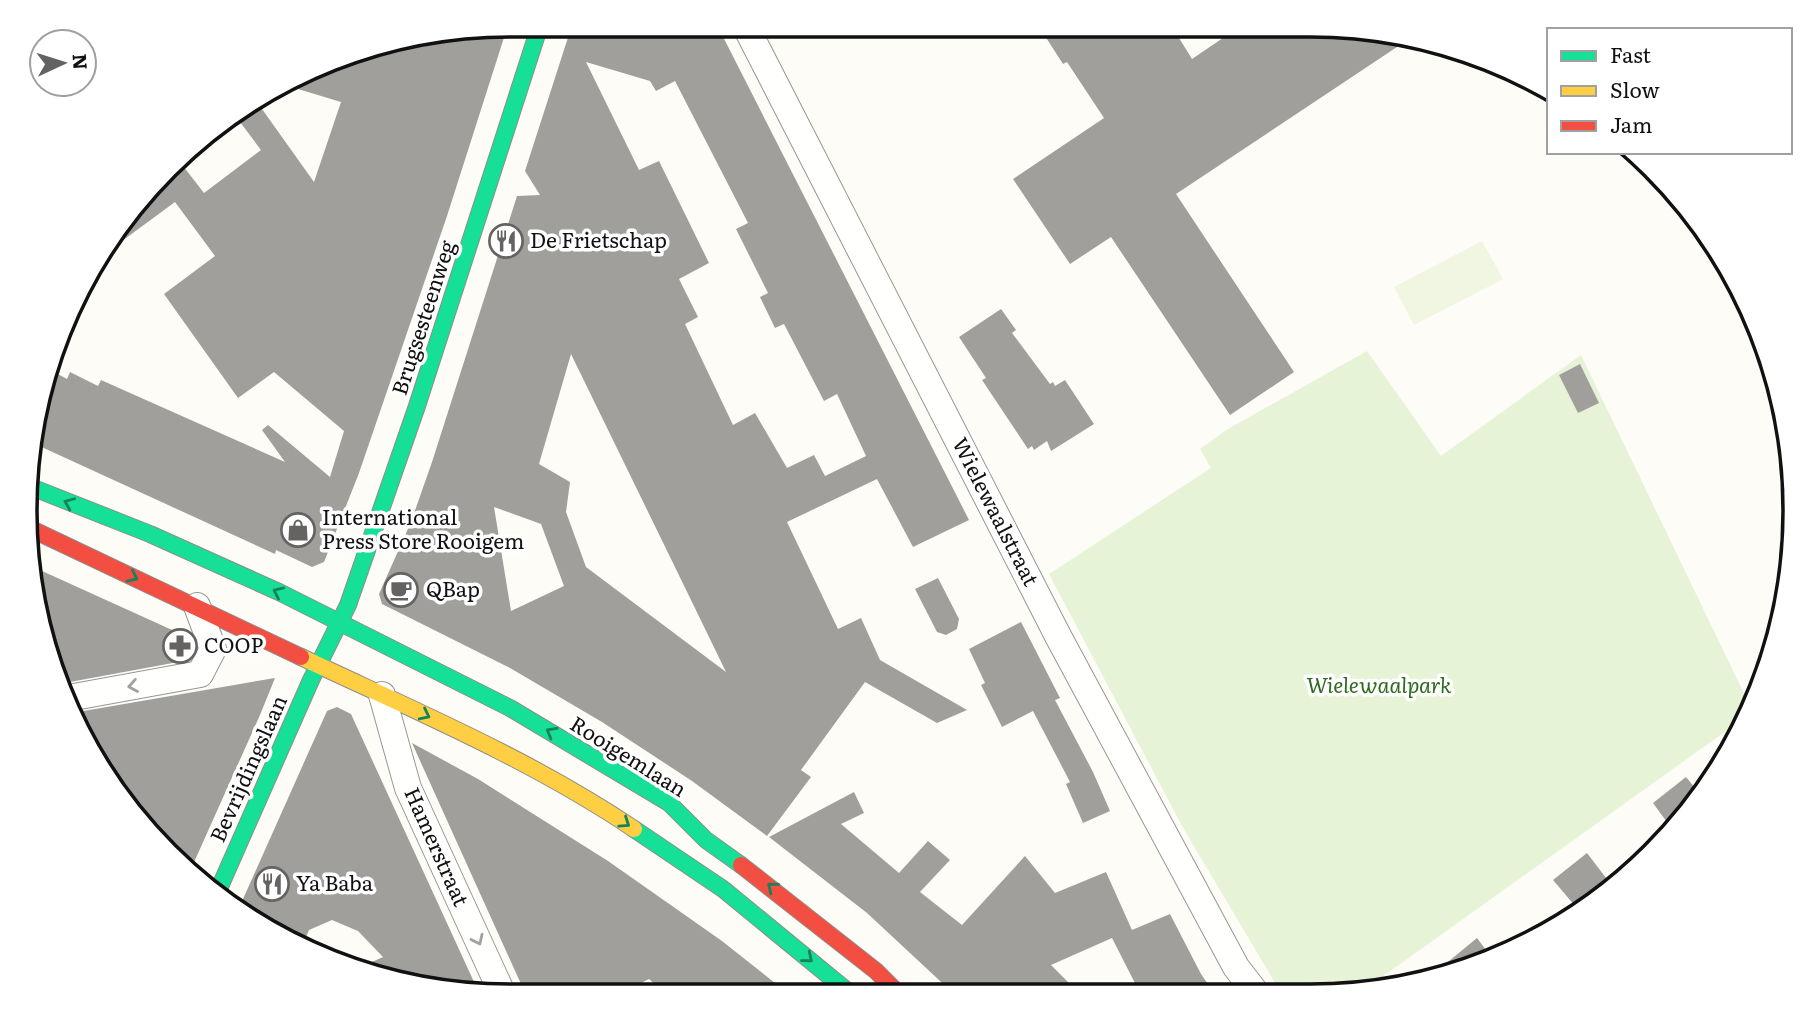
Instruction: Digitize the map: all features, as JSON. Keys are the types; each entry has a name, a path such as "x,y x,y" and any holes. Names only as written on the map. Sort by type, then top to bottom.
{"main road":[{"name":"Brugsesteenweg","path":"339,622 374,534 536,37"},
{"name":"Rooigemlaan","path":"38,490 150,534 339,622 484,694 668,803 706,840 774,889 889,984"},
{"path":"38,532 495,749 598,805 723,889 839,984"},
{"path":"319,665 339,622"},
{"name":"Bevrijdingslaan","path":"221,885 319,665"}],"street":[{"name":"Wielewaalstraat","path":"751,37 1058,636 1236,967 1249,984"},
{"path":"75,697 200,674 214,649 197,606"},
{"name":"Hamerstraat","path":"382,695 408,788 498,984"}],"green space":[{"path":"1482,241 1503,279 1414,325 1394,287"},
{"name":"Wielewaalpark","path":"1367,351 1441,456 1581,355 1745,696 1730,728 1380,979 1340,983 1276,984 1182,826 1049,574 1211,468 1200,449 1228,429"}],"building":[{"path":"504,37 447,216 359,473 324,562 312,567 276,550 275,554 41,447 57,374 67,379 70,372 98,386 101,380 285,462 262,430 268,425 330,477 344,431 274,372 238,398 164,294 215,256 175,202 122,241 154,198 184,168 204,193 261,150 240,122 261,108 314,182 341,102 296,88 329,73 388,53 449,41"},
{"path":"568,37 723,37 969,520 913,547 877,479 787,522 838,629 861,618 880,660 967,710 937,723 865,682 801,770 811,777 767,836 692,781 602,722 510,668 382,604 379,594 411,522 432,462 517,196 540,195 525,171","holes":["586,62 650,81 656,91 675,81 748,223 736,229 768,293 760,297 775,328 784,324 824,401 837,394 866,456 825,476 814,455 787,468 755,413 733,425 685,324 698,317 679,279 709,263 659,161 639,170","571,354 726,672 586,567 566,512 570,482 539,464","494,507 541,524 564,586 511,611"]},
{"path":"1046,37 1178,37 1192,59 1224,37 1340,38 1399,46 1176,194 1294,372 1230,415 1111,237 1070,264 1013,179 1104,118 1067,62 1063,64"},
{"path":"1001,309 1016,330 1012,333 1050,384 1053,382 1055,386 1065,380 1094,424 1051,451 1047,441 1034,450 1032,446 1028,449 982,380 986,378 959,337"},
{"path":"1580,364 1599,403 1578,413 1559,375"},
{"path":"41,570 192,639 189,660 69,682 53,633"},
{"path":"938,578 959,619 957,629 946,635 937,632 915,589"},
{"path":"1021,622 1060,698 1055,700 1110,811 1083,823 1066,784 1070,782 1033,711 1002,727 981,685 985,683 969,649"},
{"path":"275,678 194,863 154,823 135,799 100,747 82,711"},
{"path":"337,707 351,714 474,982 418,975 370,963 383,957 358,931 332,920 309,930 306,937 242,901 327,711"},
{"path":"412,743 478,779 608,861 722,941 776,984 655,984 649,979 639,984 521,984"},
{"path":"1686,777 1694,787 1667,822 1653,803"},
{"path":"854,792 864,813 841,824 899,873 928,841 950,860 920,892 962,925 1025,856 1055,893 1106,872 1132,930 1170,914 1208,984 1135,984 1112,938 1051,965 1070,984 943,984 867,913 769,837"},
{"path":"1587,853 1607,879 1573,904 1553,880"},
{"path":"1477,938 1486,950 1462,959 1445,964"}],"traffic: fast":[{"path":"221,885 311,680 348,605 417,406 536,37"},
{"path":"38,490 150,534 279,592 510,708 669,803 706,840 741,865"},
{"path":"634,829 723,889 839,984"}],"traffic: slow":[{"path":"301,657 512,758 554,780 634,829"}],"traffic: jam":[{"path":"38,532 301,657"},
{"path":"741,865 889,984"}],"place":[{"name":"De Frietschap","path":"506,241"},
{"name":"International Press Store Rooigem","path":"298,530"},
{"name":"QBap","path":"401,590"},
{"name":"COOP","path":"180,646"},
{"name":"Ya Baba","path":"272,884"}]}
